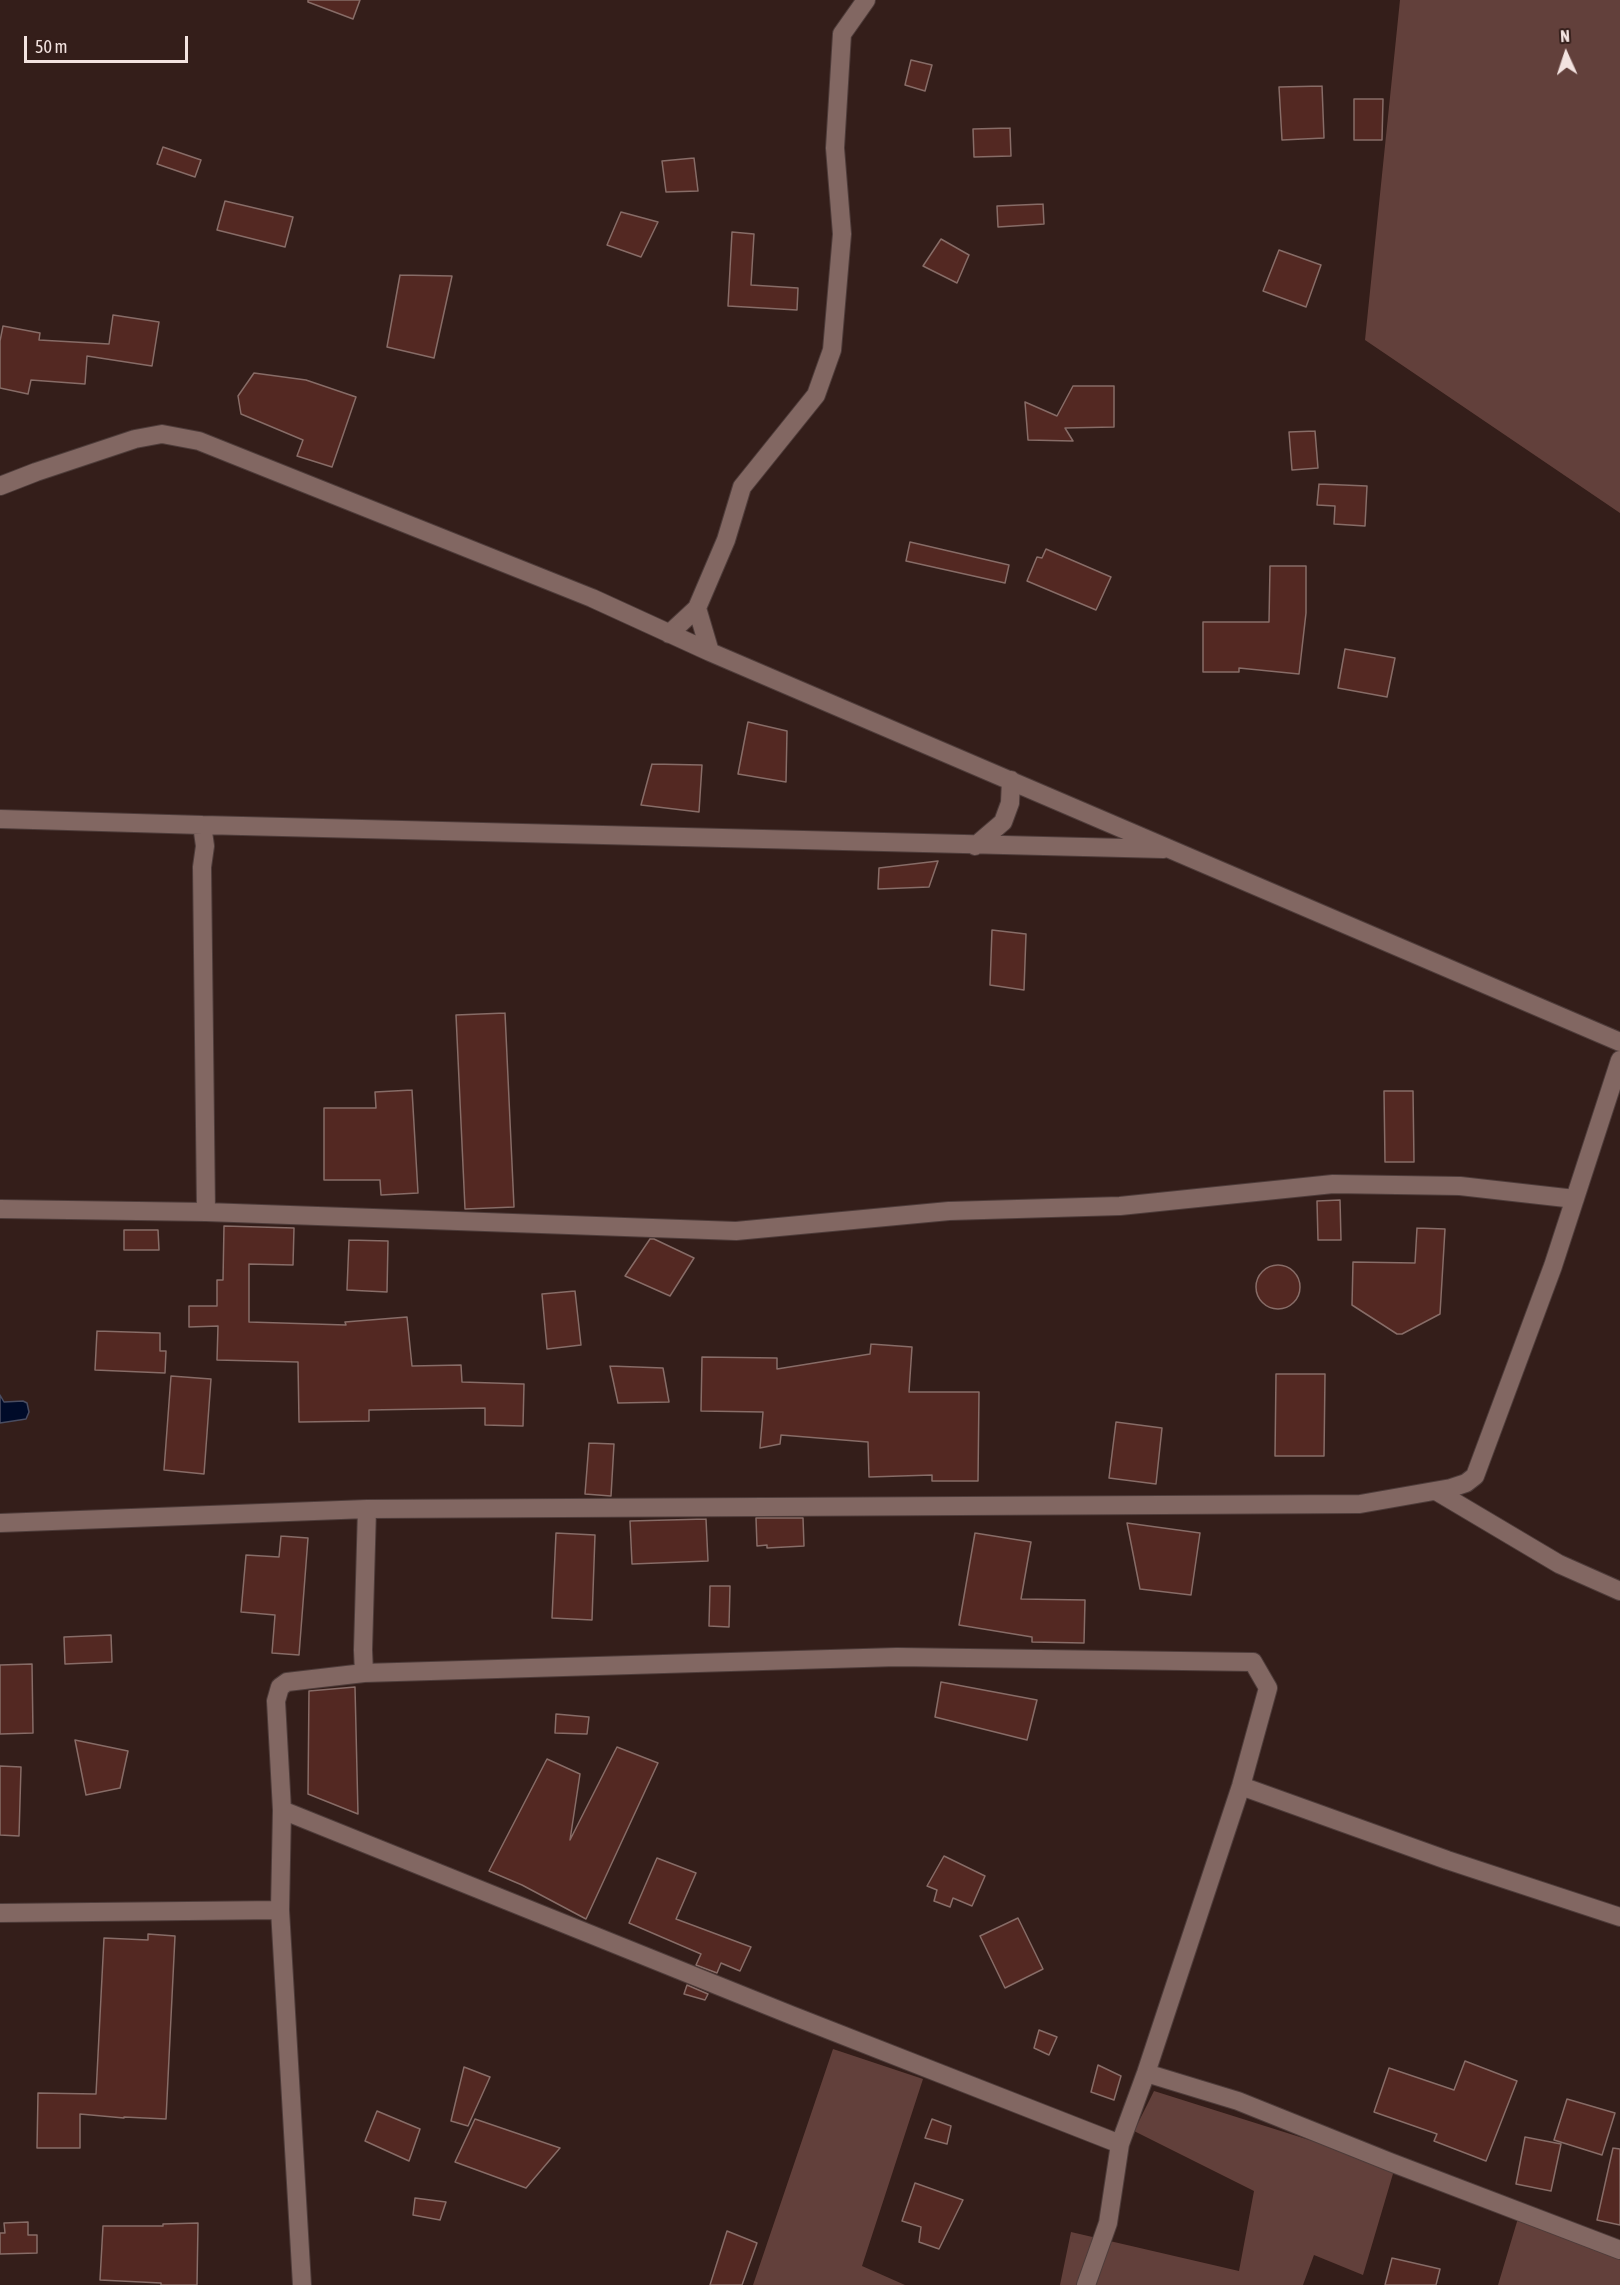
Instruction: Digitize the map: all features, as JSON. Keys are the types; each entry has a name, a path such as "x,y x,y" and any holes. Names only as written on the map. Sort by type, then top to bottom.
{"street":[{"path":"669,634 697,608 726,540 742,488 816,395 832,350 842,234 835,148 842,34 866,0"},
{"path":"0,486 36,471 135,439 162,434 199,441 592,598 710,652 1620,1042"},
{"path":"697,608 710,652"},
{"path":"975,846 1003,822 1010,802 1011,780"},
{"path":"0,819 975,846 1173,849"},
{"path":"202,825 205,846 202,867 206,1212"},
{"path":"0,1523 367,1509 1360,1504 1436,1491 1466,1483 1475,1476 1552,1266 1620,1060"},
{"path":"0,1209 206,1212 736,1231 949,1211 1120,1206 1333,1184 1460,1186 1575,1199"},
{"path":"1436,1491 1559,1564 1620,1591"},
{"path":"364,1673 367,1509"},
{"path":"302,2285 280,1910 282,1810 276,1701 280,1687 287,1682 364,1673 897,1657 1253,1662 1268,1688 1241,1786 1146,2073 1120,2144 1108,2223 1086,2285"},
{"path":"1241,1786 1436,1856 1620,1917"},
{"path":"282,1810 1120,2144"},
{"path":"0,1913 280,1910"},
{"path":"1146,2073 1238,2101 1620,2250"}],"shaded area":[{"path":"1400,0 1620,0 1620,513 1365,340"},
{"path":"833,2049 923,2079 862,2266 905,2285 753,2285"},
{"path":"1154,2091 1395,2167 1363,2275 1314,2255 1303,2285 1060,2285 1071,2232 1239,2271 1254,2191 1134,2131"},
{"path":"1519,2215 1620,2253 1620,2285 1498,2285"}],"water":[{"path":"0,1395 4,1402 23,1401 27,1403 29,1412 26,1419 0,1423"}],"building":[{"path":"308,0 360,0 353,19 308,2"},
{"path":"911,60 932,65 925,91 905,85"},
{"path":"1322,86 1324,138 1282,140 1279,87"},
{"path":"1354,99 1383,99 1382,140 1354,140"},
{"path":"1010,128 1011,156 974,157 973,129"},
{"path":"163,147 201,160 195,177 157,164"},
{"path":"694,158 698,191 666,192 662,161"},
{"path":"225,201 293,217 285,247 217,230"},
{"path":"1043,204 1044,224 998,227 997,206"},
{"path":"621,212 658,222 641,257 607,245"},
{"path":"732,232 754,234 751,285 798,288 797,310 728,306"},
{"path":"941,239 969,255 957,283 923,266"},
{"path":"1279,250 1321,265 1306,307 1263,291"},
{"path":"400,275 452,276 434,358 387,347"},
{"path":"113,315 159,322 152,366 87,356 85,384 31,380 28,394 0,388 0,341 3,326 40,333 39,340 109,344"},
{"path":"254,373 306,380 356,397 332,467 297,456 303,440 241,414 238,396"},
{"path":"1073,386 1114,386 1114,427 1065,428 1073,441 1028,440 1025,402 1057,416"},
{"path":"1315,431 1318,468 1292,470 1289,432"},
{"path":"1319,484 1367,486 1365,526 1334,524 1335,506 1317,505"},
{"path":"910,542 1009,565 1005,583 906,561"},
{"path":"1046,549 1111,577 1096,610 1027,581 1037,557 1042,558"},
{"path":"1270,566 1306,566 1306,613 1299,674 1239,668 1239,672 1203,672 1203,622 1269,622"},
{"path":"1345,649 1395,658 1387,697 1338,688"},
{"path":"748,722 787,731 786,782 738,774"},
{"path":"652,764 702,765 699,812 641,805"},
{"path":"938,861 929,887 878,889 879,868"},
{"path":"992,930 1026,934 1024,990 990,985"},
{"path":"505,1013 514,1207 465,1209 456,1015"},
{"path":"412,1090 418,1193 381,1195 380,1180 324,1180 324,1108 376,1108 375,1092"},
{"path":"1384,1091 1413,1091 1414,1162 1385,1162"},
{"path":"1340,1200 1341,1240 1318,1240 1317,1201"},
{"path":"224,1226 294,1228 293,1265 249,1264 249,1322 346,1325 345,1322 407,1317 412,1366 461,1365 462,1382 524,1384 523,1426 485,1425 485,1408 369,1410 369,1421 299,1422 298,1362 217,1360 218,1326 189,1327 189,1306 217,1306 217,1280 223,1280"},
{"path":"1417,1228 1445,1229 1440,1314 1402,1334 1397,1334 1352,1305 1353,1262 1415,1263"},
{"path":"124,1230 158,1230 159,1250 124,1250"},
{"path":"650,1239 694,1258 670,1296 625,1276"},
{"path":"349,1240 388,1241 387,1292 347,1290"},
{"path":"1278,1265 1294,1271 1300,1287 1294,1303 1278,1309 1262,1303 1256,1287 1262,1271"},
{"path":"575,1291 581,1345 547,1349 542,1294"},
{"path":"97,1331 160,1333 160,1351 166,1351 165,1373 95,1370"},
{"path":"871,1344 912,1347 909,1392 979,1392 978,1481 932,1481 932,1475 869,1477 868,1442 781,1435 780,1444 760,1448 763,1412 701,1411 702,1357 777,1358 777,1369 870,1354"},
{"path":"610,1366 663,1368 669,1402 618,1403"},
{"path":"1276,1374 1325,1374 1324,1456 1275,1456"},
{"path":"171,1376 211,1379 204,1474 164,1470"},
{"path":"1116,1422 1162,1428 1156,1484 1109,1478"},
{"path":"589,1443 614,1444 611,1496 585,1494"},
{"path":"756,1518 803,1518 804,1546 767,1548 767,1545 757,1546"},
{"path":"706,1519 708,1561 632,1564 630,1521"},
{"path":"1127,1523 1200,1533 1191,1595 1140,1589"},
{"path":"556,1533 595,1535 592,1620 552,1618"},
{"path":"975,1533 1031,1542 1021,1599 1085,1600 1084,1643 1032,1642 1032,1637 959,1625"},
{"path":"281,1536 308,1538 299,1655 272,1653 275,1615 241,1612 246,1555 279,1557"},
{"path":"710,1586 730,1586 729,1627 709,1626"},
{"path":"111,1635 112,1662 65,1664 64,1637"},
{"path":"32,1664 33,1733 0,1734 0,1665"},
{"path":"941,1682 1037,1700 1027,1740 935,1717"},
{"path":"355,1687 358,1814 308,1794 309,1691"},
{"path":"556,1714 589,1717 587,1734 555,1733"},
{"path":"75,1740 128,1751 120,1788 86,1795"},
{"path":"617,1747 658,1763 586,1919 522,1885 489,1871 547,1759 580,1774 570,1840"},
{"path":"0,1766 21,1767 19,1836 0,1835"},
{"path":"944,1856 985,1876 972,1906 953,1898 950,1907 934,1901 937,1890 927,1886"},
{"path":"657,1858 696,1873 676,1919 751,1947 740,1971 721,1963 717,1973 696,1965 701,1954 629,1923"},
{"path":"1018,1918 1043,1969 1005,1988 980,1936"},
{"path":"148,1934 175,1936 166,2119 80,2114 80,2148 37,2148 38,2093 96,2094 104,1938 148,1940"},
{"path":"687,1985 708,1994 705,2000 684,1994"},
{"path":"1039,2030 1057,2037 1049,2055 1034,2048"},
{"path":"1465,2061 1517,2081 1486,2161 1434,2141 1437,2134 1374,2112 1389,2068 1454,2090"},
{"path":"1098,2065 1121,2076 1114,2100 1091,2092"},
{"path":"464,2067 490,2077 468,2126 451,2121"},
{"path":"1567,2099 1615,2113 1602,2155 1554,2140"},
{"path":"377,2111 420,2129 409,2161 365,2141"},
{"path":"475,2119 560,2148 526,2188 455,2162"},
{"path":"932,2119 951,2126 947,2144 925,2138"},
{"path":"1525,2137 1561,2144 1551,2191 1516,2184"},
{"path":"1613,2148 1620,2149 1620,2225 1597,2220"},
{"path":"915,2183 963,2200 939,2249 919,2242 921,2227 902,2221"},
{"path":"415,2198 446,2202 440,2220 413,2215"},
{"path":"28,2222 28,2235 37,2235 37,2253 0,2254 0,2233 5,2233 4,2223"},
{"path":"198,2223 197,2285 161,2285 161,2283 100,2280 103,2226 163,2226 163,2224"},
{"path":"727,2231 757,2243 742,2285 710,2285"},
{"path":"1392,2258 1440,2269 1436,2285 1385,2285"}]}
